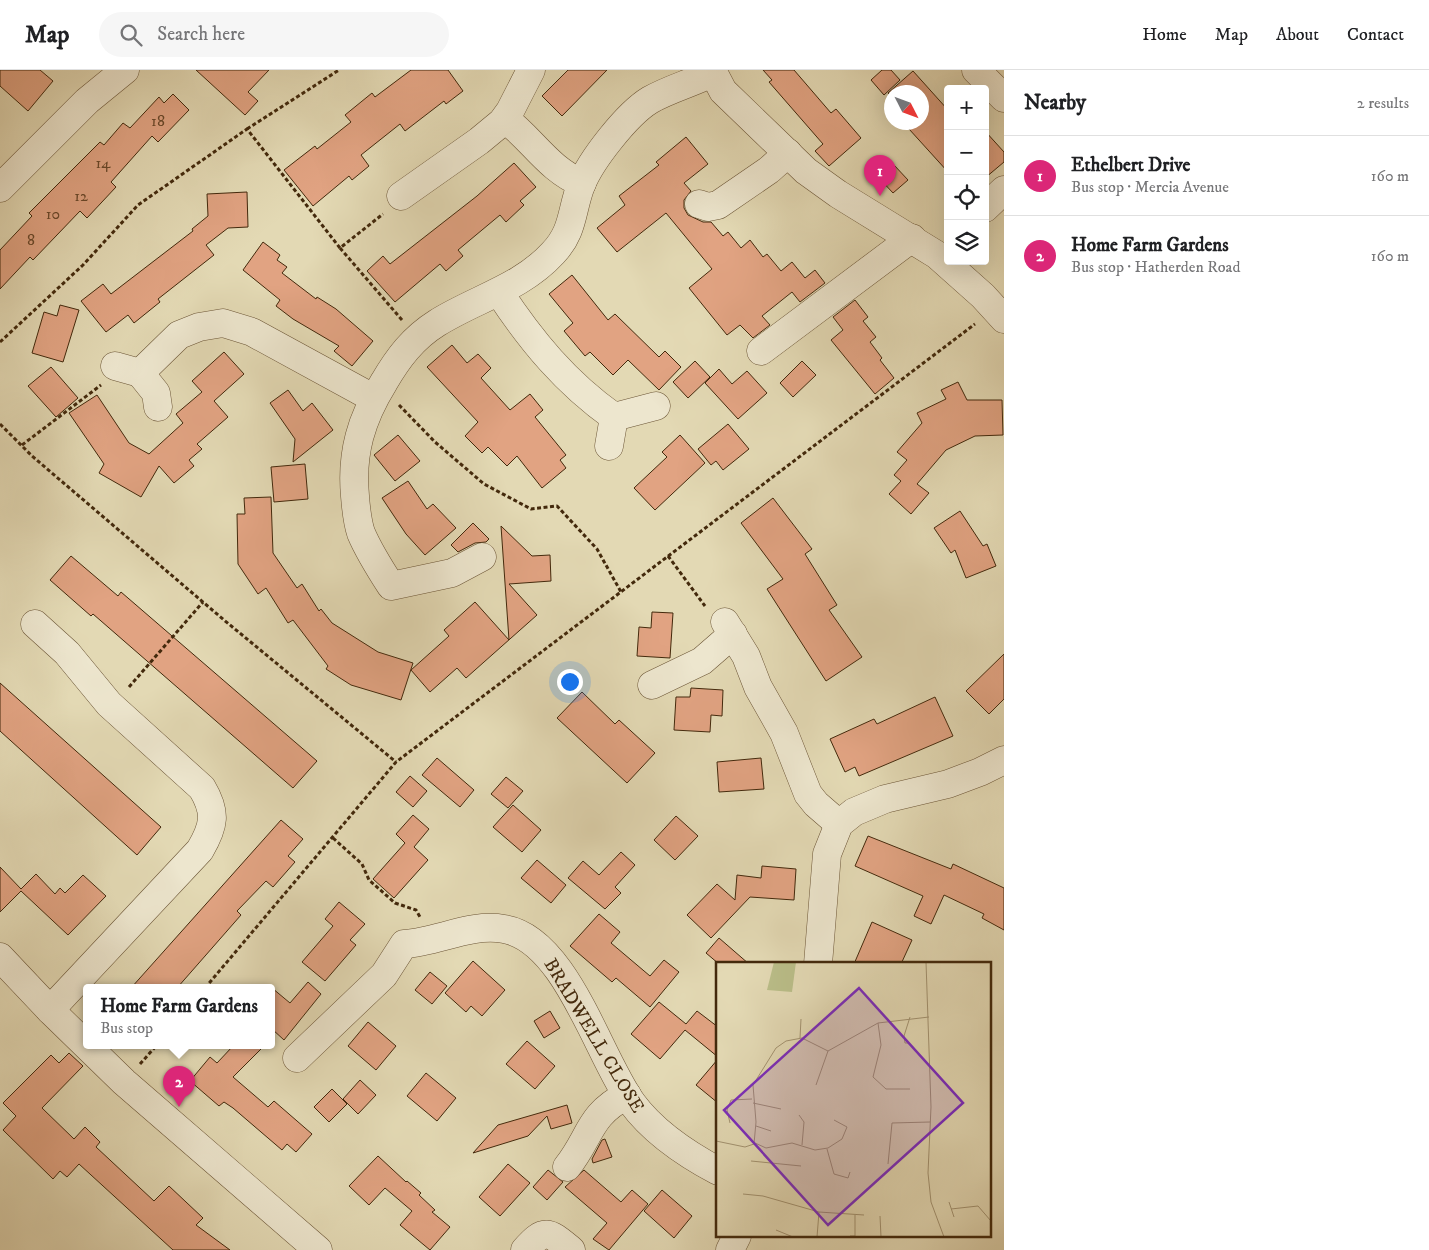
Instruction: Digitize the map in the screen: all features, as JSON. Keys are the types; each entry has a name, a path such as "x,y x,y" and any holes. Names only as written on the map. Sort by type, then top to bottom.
{"street":[{"path":"401,196 483,138 505,119 531,70"},
{"path":"976,70 1004,98"},
{"path":"482,557 452,573 391,586 364,539 356,511 353,476 355,446 377,392 404,351 418,337 443,320 499,292 538,267 559,247 571,225 582,183 609,142 639,108 655,98 712,72 723,91 806,171 829,188 912,238 942,250 984,296 993,319"},
{"path":"1,184 108,75"},
{"path":"505,119 522,132 543,157 562,173 582,183"},
{"path":"699,204 708,207 718,205 769,170 788,153"},
{"path":"989,204 1004,190"},
{"path":"761,352 912,238"},
{"path":"499,292 564,376 614,417"},
{"path":"158,407 156,392 126,369 179,335 199,327 223,323 252,332 377,392"},
{"path":"614,417 656,406"},
{"path":"609,446 614,417"},
{"path":"35,624 67,653 112,707 202,788 210,802 212,820 209,834 200,850 50,1010"},
{"path":"652,685 702,661 729,628 746,656 758,687 784,733 808,794 839,824"},
{"path":"818,962 826,863 831,840 839,824 854,812 885,799 954,782 1004,760"},
{"name":"BRADWELL CLOSE","path":"297,1058 384,976 404,944 430,942 470,930 495,928 516,932 538,945 567,983 628,1095 643,1116 692,1158 716,1170"},
{"path":"0,957 83,1042"},
{"path":"90,1049 124,1082 318,1250"},
{"path":"568,1167 577,1155 590,1127 613,1103 628,1095"},
{"path":"525,1250 538,1235 546,1233 555,1237 571,1250"},
{"path":"730,1250 736,1238"}],"path":[{"path":"0,342 82,265 138,205 248,129 339,70"},
{"path":"248,129 371,287 418,337"},
{"path":"340,248 378,219 401,196"},
{"path":"208,984 396,762 668,556 993,319"},
{"path":"22,445 126,369"},
{"path":"377,392 484,484 531,508 557,506 598,550 621,592"},
{"path":"0,424 203,602 396,762"},
{"path":"668,556 708,610 729,628"},
{"path":"112,707 203,602"},
{"path":"333,838 362,864 369,880 395,903 416,910 425,926 442,938"}],"building":[{"path":"0,70 40,70 53,81 28,111 0,86"},
{"path":"196,70 269,70 248,92 258,101 245,115"},
{"path":"411,70 448,70 463,91 446,104 444,101 405,131 400,124 361,155 369,166 352,180 349,176 313,206 284,170 315,146 317,149 351,122 345,115 372,93 375,97"},
{"path":"568,70 607,70 562,116 542,96"},
{"path":"763,70 794,70 831,113 836,109 861,138 829,166 815,151 823,144 769,82 772,80"},
{"path":"882,70 891,70 900,80 895,85 884,85 884,95 871,80"},
{"path":"913,71 926,85 897,85"},
{"path":"929,89 944,106 944,168 910,130 929,130"},
{"path":"173,94 189,110 158,142 152,136 111,182 116,187 87,218 80,211 33,260 30,257 0,289 0,250 32,216 29,213 100,142 104,145 123,123 130,128 159,97 164,103"},
{"path":"989,135 1004,152 1004,162 989,175"},
{"path":"686,137 708,164 684,183 691,191 684,200 684,208 688,215 703,222 711,222 723,236 728,232 741,248 750,240 763,257 767,254 781,271 792,262 805,278 815,270 825,283 800,302 792,292 762,316 770,325 753,338 740,325 727,335 689,288 712,269 666,213 617,252 597,228 625,205 619,196 659,165 656,162"},
{"path":"514,163 536,187 520,201 524,205 506,222 500,215 458,250 463,256 446,271 440,264 395,302 367,271 383,256 390,264 477,196"},
{"path":"894,165 908,180 893,193 880,179"},
{"path":"247,192 248,227 228,228 206,245 214,255 158,299 160,302 134,323 128,315 106,332 81,301 103,284 111,294 193,231 192,229 208,216 207,194"},
{"path":"263,242 280,255 277,260 287,267 282,273 316,299 317,297 336,309 373,341 352,366 334,351 339,346 293,319 276,306 280,300 243,270"},
{"path":"572,275 608,320 615,314 659,357 665,351 681,367 659,390 628,360 613,375 590,352 585,356 564,331 573,323 549,294"},
{"path":"855,300 868,317 863,321 876,337 870,342 882,358 880,360 894,378 875,394 831,340 843,330 833,317"},
{"path":"60,305 79,310 63,362 32,353 44,312 57,316"},
{"path":"452,345 467,363 478,354 491,368 481,378 510,410 530,394 543,410 535,417 566,455 560,460 566,468 542,488 517,456 507,466 488,447 482,453 465,436 478,422 427,367"},
{"path":"224,352 244,374 214,401 228,417 197,444 202,449 189,460 194,466 174,483 159,466 141,497 99,473 104,464 69,413 97,395 129,443 149,454 183,423 176,414 202,392 192,381"},
{"path":"695,361 710,377 688,398 673,382"},
{"path":"802,361 816,375 793,397 780,383"},
{"path":"51,367 78,398 56,417 28,386"},
{"path":"719,369 732,384 747,371 767,393 738,419 705,383"},
{"path":"958,382 967,400 1002,400 1003,435 975,436 946,450 917,484 929,493 911,514 889,494 901,481 894,475 907,460 897,452 922,423 917,413 946,399 941,390"},
{"path":"288,390 303,411 312,403 333,430 293,462 295,439 270,403"},
{"path":"728,424 749,449 723,470 716,461 711,465 698,449"},
{"path":"398,435 420,461 395,481 374,455"},
{"path":"680,435 705,463 655,510 634,488 667,457 662,452"},
{"path":"305,464 308,499 274,502 271,467"},
{"path":"408,481 427,509 433,504 456,528 425,555 406,534 382,498"},
{"path":"271,497 273,553 297,588 302,584 319,611 321,609 332,623 378,652 413,663 401,700 351,685 326,669 328,666 293,620 288,623 266,588 258,594 238,564 237,514 245,514 244,498"},
{"path":"773,498 812,549 805,554 837,605 829,610 862,657 826,681 767,589 783,579 741,523"},
{"path":"960,511 983,546 987,544 996,566 966,578 955,550 951,553 934,528"},
{"path":"473,523 489,539 486,542 475,543 458,552 451,545"},
{"path":"501,526 532,556 550,555 551,581 509,584 537,615 509,640"},
{"path":"71,556 118,596 121,592 317,761 293,788 93,614 91,616 50,580"},
{"path":"475,602 509,640 466,678 457,668 430,692 411,670 449,636 444,630"},
{"path":"652,612 673,613 670,658 637,656 639,627 651,628"},
{"path":"1004,654 1004,699 989,714 966,691"},
{"path":"0,683 161,827 137,855 0,731"},
{"path":"691,688 723,690 722,716 711,715 710,732 674,730 676,697 690,697"},
{"path":"582,692 615,724 619,720 655,753 627,783 557,718"},
{"path":"935,697 953,736 859,776 855,767 845,772 830,739 874,719 877,724"},
{"path":"437,758 474,790 460,807 422,775"},
{"path":"761,758 764,789 719,792 717,762"},
{"path":"410,776 427,791 413,807 396,792"},
{"path":"506,777 523,791 508,808 491,794"},
{"path":"513,805 541,830 522,852 493,827"},
{"path":"413,815 429,829 414,847 428,860 394,898 373,879 405,843 396,834"},
{"path":"676,816 698,836 675,860 654,840"},
{"path":"281,820 303,839 288,856 295,862 273,887 266,881 237,911 241,915 181,984 135,984"},
{"path":"868,836 951,869 953,864 1004,888 1004,930 982,918 984,914 944,895 931,924 914,916 923,896 855,866"},
{"path":"621,852 635,865 615,887 621,893 605,909 568,878 583,861 599,875"},
{"path":"537,860 566,885 551,903 521,878"},
{"path":"762,866 796,869 794,900 750,897 711,938 687,915 717,884 735,900 737,875 761,878"},
{"path":"0,867 21,889 36,874 55,894 60,888 65,893 83,875 106,896 68,935 21,891 0,912"},
{"path":"339,902 365,924 350,940 356,945 325,981 302,962 333,926 325,919"},
{"path":"599,914 620,932 611,943 650,976 664,960 679,972 650,1007 616,978 612,982 570,946"},
{"path":"872,922 912,940 902,962 855,962"},
{"path":"719,938 747,962 717,962 706,953"},
{"path":"473,961 505,990 482,1016 471,1006 466,1012 445,993"},
{"path":"430,972 447,986 432,1004 415,990"},
{"path":"308,982 321,994 284,1040 275,1032 275,990 290,1003"},
{"path":"659,1002 686,1024 697,1011 716,1025 716,1055 685,1030 660,1059 631,1034"},
{"path":"550,1011 560,1028 544,1038 534,1021"},
{"path":"368,1022 396,1046 376,1070 348,1046"},
{"path":"527,1041 555,1066 535,1089 506,1064"},
{"path":"230,1049 261,1049 233,1077 268,1107 274,1101 312,1134 296,1152 287,1144 282,1150 233,1108 224,1102 219,1106 190,1081 210,1057 217,1063"},
{"path":"69,1053 83,1066 42,1108 74,1139 85,1127 100,1142 96,1147 154,1201 169,1186 203,1218 196,1225 230,1250 173,1250 79,1164 67,1177 60,1171 53,1179 3,1130 16,1116 3,1103 51,1055 59,1063"},
{"path":"716,1061 716,1101 696,1085"},
{"path":"426,1073 456,1098 437,1121 407,1096"},
{"path":"360,1080 376,1095 358,1114 343,1099"},
{"path":"332,1089 347,1104 329,1122 314,1107"},
{"path":"567,1105 572,1123 551,1129 547,1116 528,1136 473,1153 498,1125"},
{"path":"605,1139 612,1157 593,1163 592,1159 602,1140"},
{"path":"378,1156 421,1193 419,1195 435,1210 432,1212 450,1227 430,1250 400,1225 412,1211 385,1188 369,1205 349,1186"},
{"path":"508,1164 530,1183 500,1216 479,1197"},
{"path":"548,1170 563,1182 547,1200 533,1187"},
{"path":"584,1170 621,1202 632,1190 648,1204 609,1250 593,1239 607,1223 565,1187"},
{"path":"662,1190 692,1216 674,1238 644,1211"}],"place":[{"name":"Ethelbert Drive","path":"880,196"},
{"name":"Home Farm Gardens","path":"179,1107"}]}
